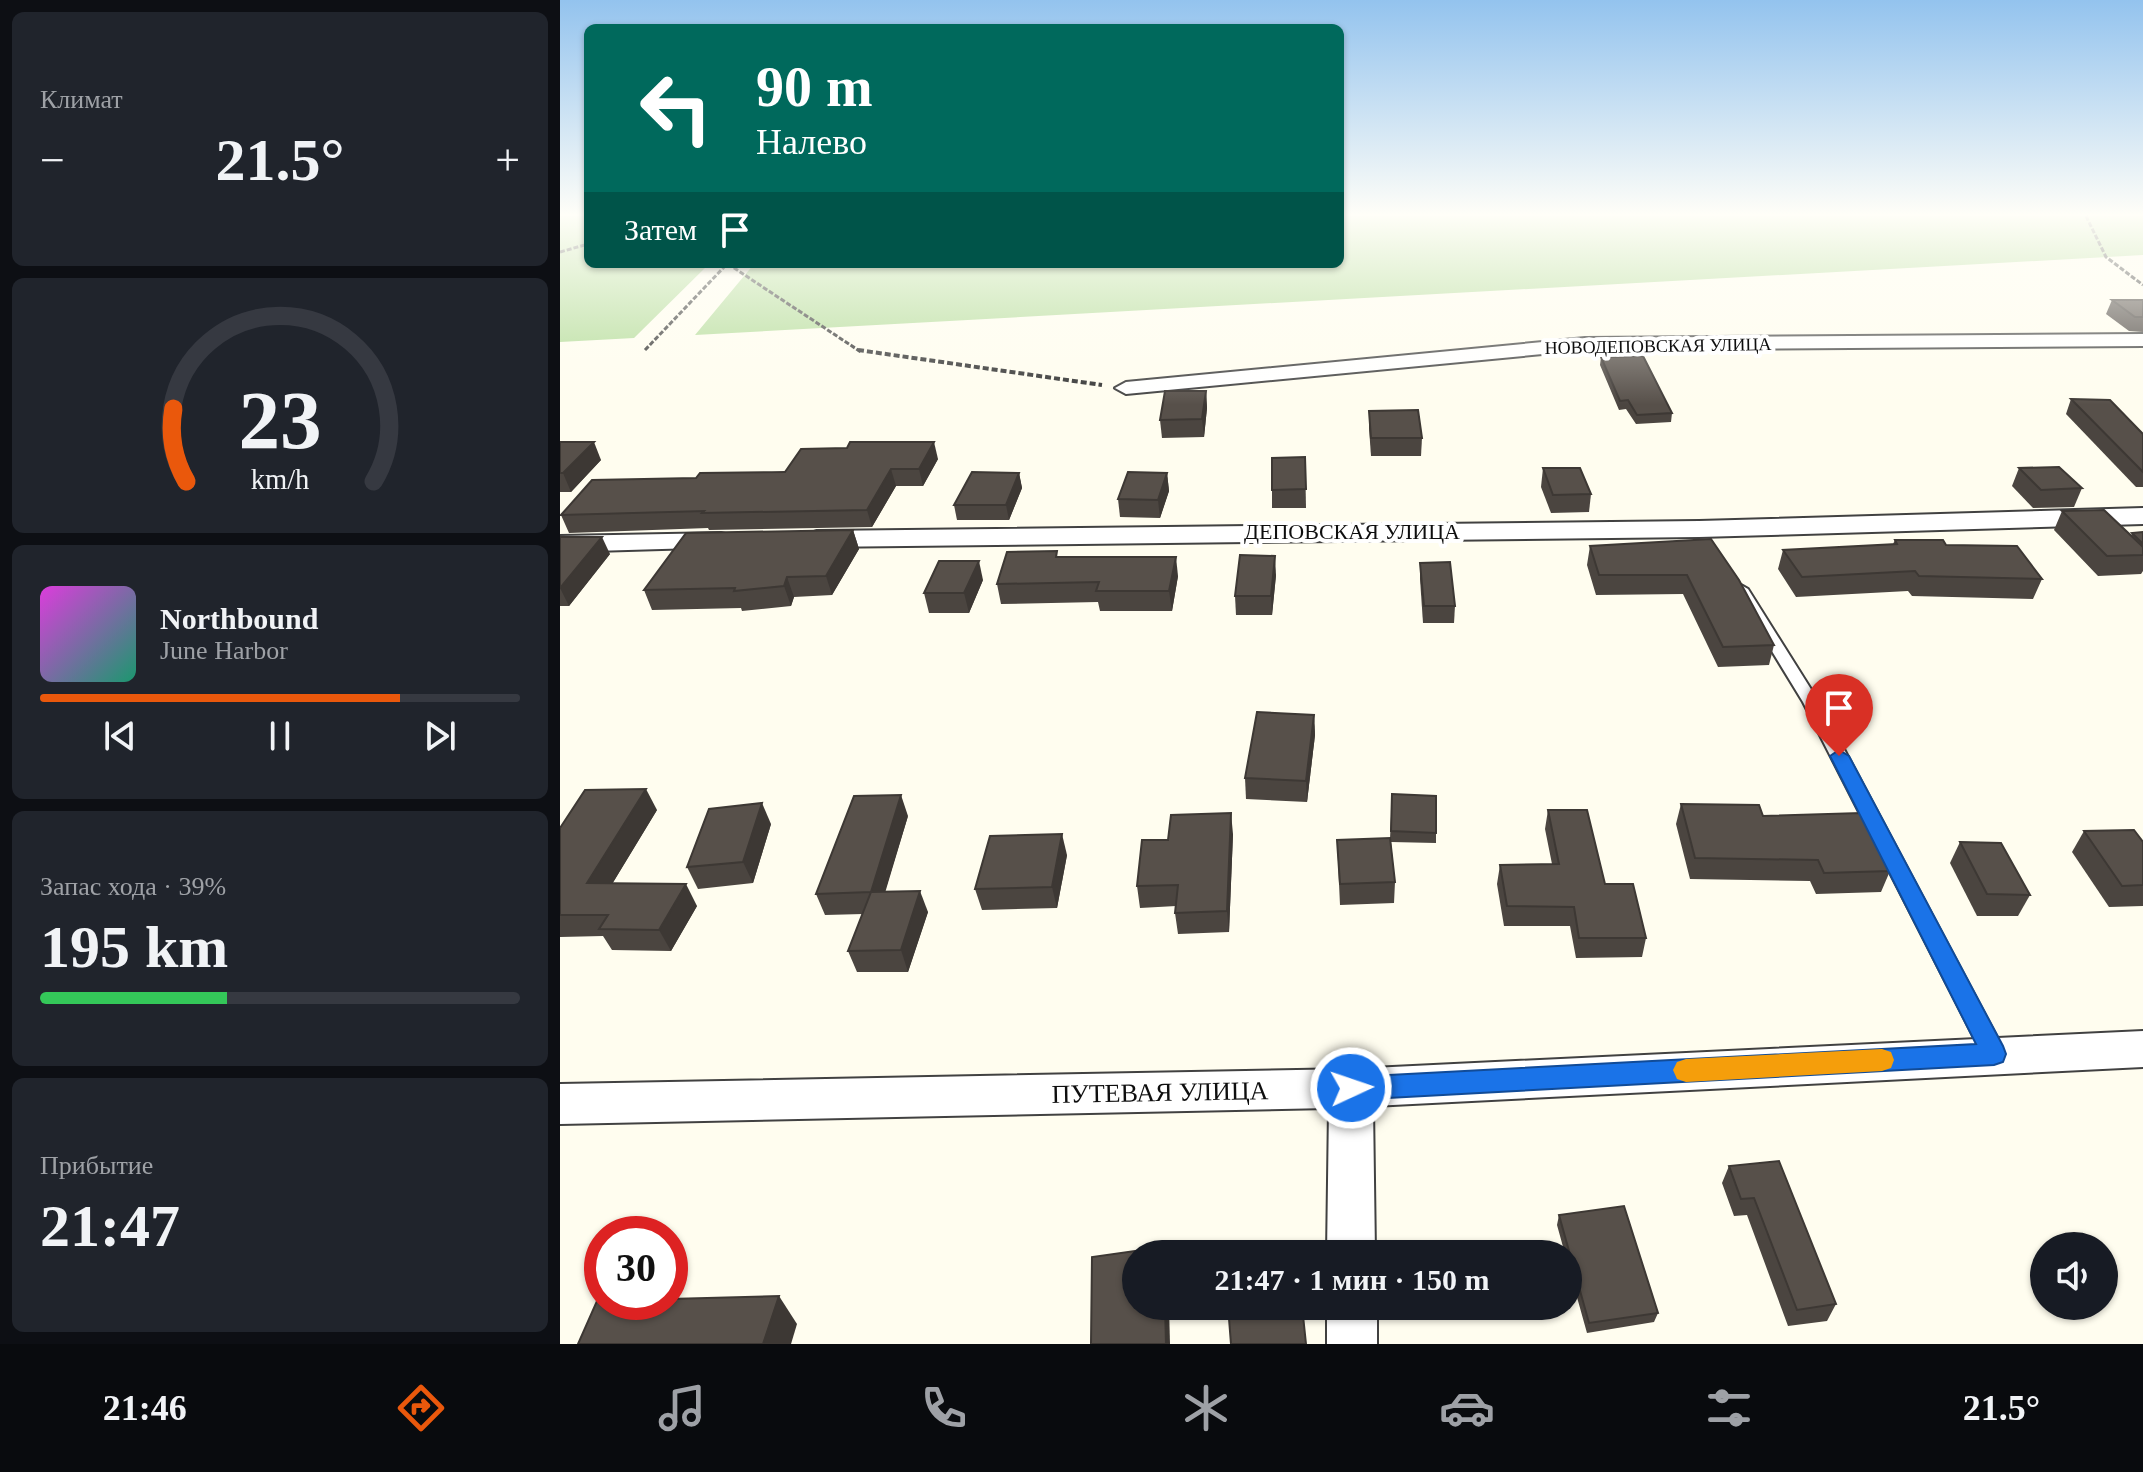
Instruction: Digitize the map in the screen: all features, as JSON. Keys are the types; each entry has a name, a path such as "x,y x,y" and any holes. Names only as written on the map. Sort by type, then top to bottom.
{"street":[{"name":"НОВОДЕПОВСКАЯ УЛИЦА","path":"1126,388 1585,344 2143,340"},
{"name":"ДЕПОВСКАЯ УЛИЦА","path":"794,539 1699,529 2143,516"},
{"path":"560,544 747,540"},
{"name":"ПУТЕВАЯ УЛИЦА","path":"560,1104 1351,1088 2143,1049"},
{"path":"1351,1088 1351,1240"},
{"path":"1352,1320 1352,1344"}],"lane":[{"path":"1699,529 1715,551"},
{"path":"1731,574 1811,702 1994,1054"}],"path":[{"path":"645,350 714,279"},
{"path":"750,279 862,353 1126,388"}],"green space":[{"path":"560,279 694,279 634,338 560,342"},
{"path":"742,279 1714,279 695,335"}],"building":[{"path":"2112,300 2143,300 2143,317 2135,317"},
{"path":"1643,356 1672,413 1637,415 1628,400 1620,401 1601,357"},
{"path":"1165,391 1206,391 1202,419 1160,420"},
{"path":"2071,399 2110,400 2143,434 2143,472"},
{"path":"1418,410 1422,438 1371,438 1369,411"},
{"path":"560,442 594,442 560,473"},
{"path":"850,442 934,442 919,469 891,469 867,510 561,515 592,480 696,478 700,473 785,472 801,449 847,448"},
{"path":"1305,457 1306,489 1272,490 1272,458"},
{"path":"2059,467 2082,488 2041,490 2019,468"},
{"path":"1543,468 1580,468 1591,494 1553,495"},
{"path":"972,472 1019,473 1006,505 954,505"},
{"path":"1128,472 1167,473 1158,500 1118,499"},
{"path":"2104,510 2143,547 2143,555 2107,556 2062,511"},
{"path":"853,530 826,576 787,577 784,586 734,591 735,588 644,590 686,533"},
{"path":"2143,532 2143,544 2132,533"},
{"path":"560,537 602,537 560,588"},
{"path":"1711,539 1739,580 1774,645 1723,647 1687,575 1599,575 1590,546"},
{"path":"1895,540 1943,540 1946,545 2017,546 2042,579 1919,576 1915,571 1802,577 1783,550 1897,544"},
{"path":"1057,551 1056,557 1176,557 1169,591 1096,591 1099,582 997,584 1007,552"},
{"path":"1240,555 1275,556 1271,596 1235,596"},
{"path":"939,561 979,561 964,593 924,593"},
{"path":"1450,562 1455,606 1424,606 1420,563"},
{"path":"1257,712 1314,715 1306,781 1245,778"},
{"path":"646,789 587,883 686,884 659,930 599,929 608,915 560,915 560,828 585,790"},
{"path":"1392,794 1436,796 1436,833 1391,831"},
{"path":"901,795 871,892 816,894 854,796"},
{"path":"762,803 743,862 687,867 709,809"},
{"path":"1681,804 1759,805 1763,816 1861,813 1890,871 1824,873 1818,860 1695,858"},
{"path":"1548,810 1587,810 1605,884 1633,884 1646,938 1579,938 1574,907 1507,906 1500,865 1559,864"},
{"path":"1231,813 1227,911 1175,913 1178,885 1137,886 1142,840 1168,840 1171,815"},
{"path":"2134,830 2143,842 2143,885 2122,886 2084,831"},
{"path":"1062,834 1052,887 975,889 990,836"},
{"path":"1390,838 1395,882 1340,884 1337,840"},
{"path":"1960,842 2001,843 2030,895 1987,894"},
{"path":"920,891 901,950 848,951 871,892"},
{"path":"1779,1161 1836,1304 1797,1310 1754,1198 1741,1199 1729,1166"},
{"path":"1624,1206 1658,1313 1589,1323 1582,1298 1582,1240 1566,1240 1559,1215"},
{"path":"1122,1253 1122,1320 1165,1320 1166,1344 1091,1344 1092,1257"},
{"path":"779,1296 763,1344 578,1344 589,1320 688,1320 688,1299"},
{"path":"1229,1320 1303,1320 1306,1344 1231,1344"}],"slow traffic":[{"path":"1686,1070 1882,1060"}],"route":[{"path":"1351,1088 1994,1054 1839,756"}]}
